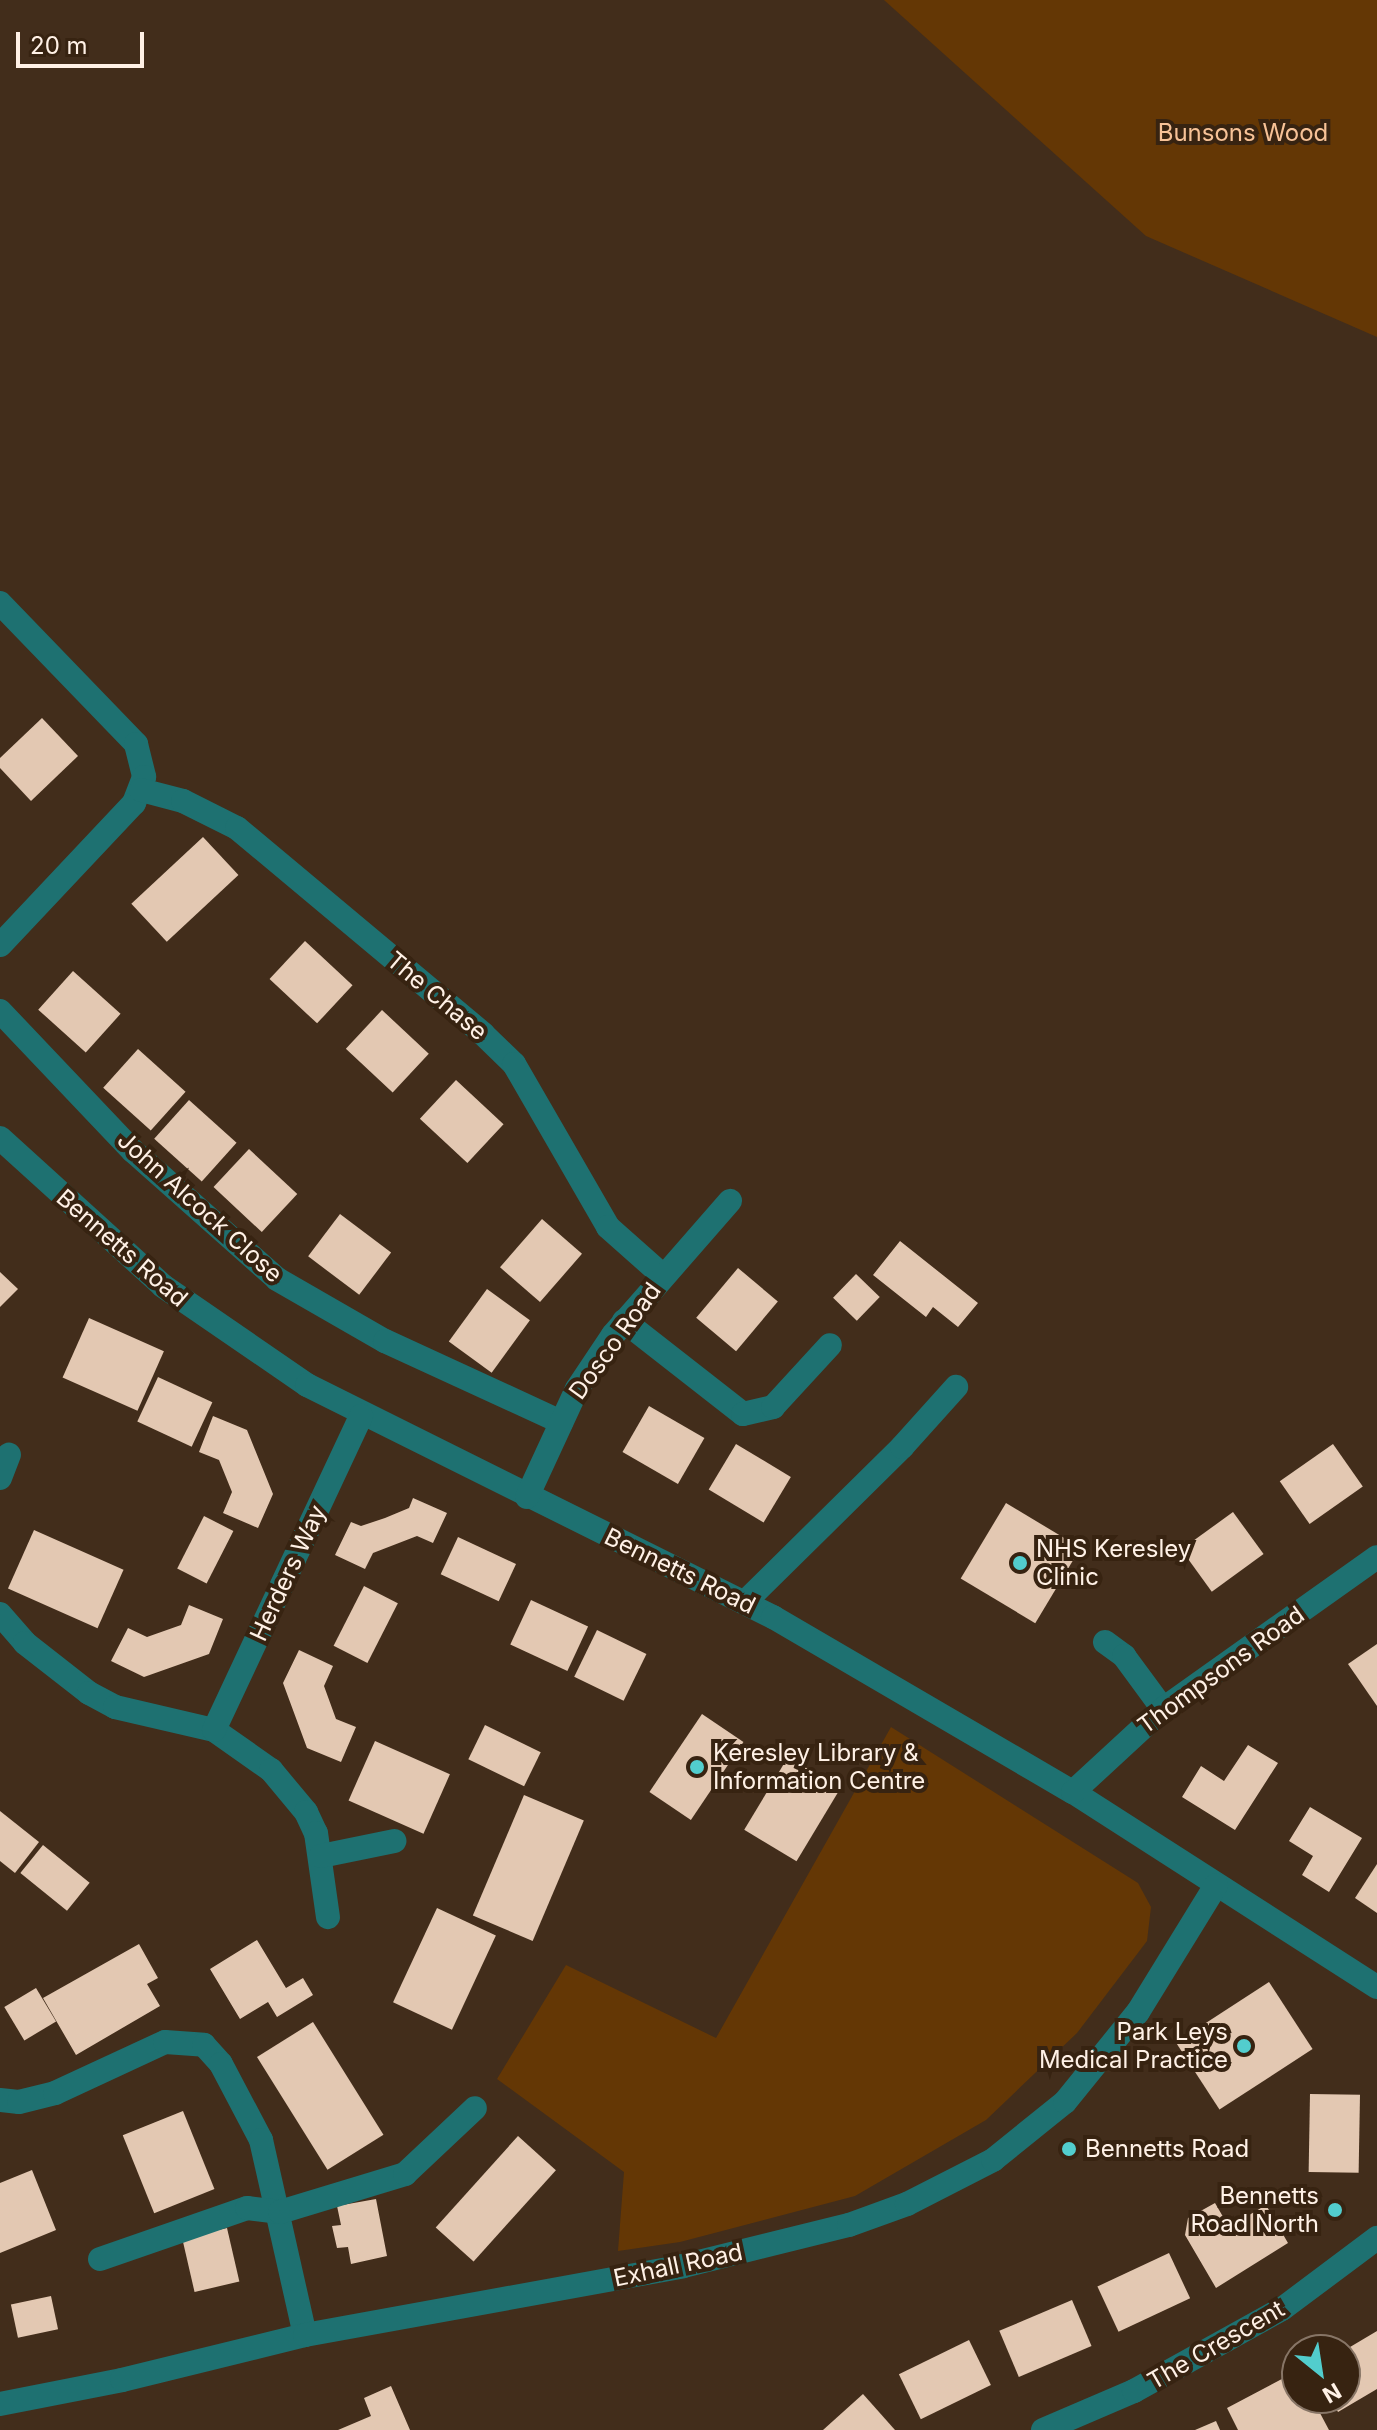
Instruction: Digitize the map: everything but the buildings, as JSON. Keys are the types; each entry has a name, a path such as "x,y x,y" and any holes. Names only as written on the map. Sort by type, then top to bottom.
{"street":[{"path":"0,603 136,744 143,760 141,790 0,945"},
{"name":"The Chase","path":"141,790 183,801 237,828 514,1064 608,1227 662,1275"},
{"name":"John Alcock Close","path":"0,1011 133,1151 277,1279 385,1341 561,1422"},
{"name":"Bennetts Road","path":"0,1138 95,1227 196,1312 361,1416 745,1602 1073,1792 1377,1987"},
{"name":"Dosco Road","path":"527,1497 577,1389 624,1321 730,1201"},
{"path":"624,1321 743,1414 773,1407 830,1345"},
{"path":"745,1602 902,1447 956,1387"},
{"name":"Herders Way","path":"214,1730 361,1416"},
{"path":"0,1478 9,1455"},
{"name":"Thompsons Road","path":"1073,1792 1163,1709 1377,1557"},
{"path":"0,1614 25,1643 115,1707 214,1730 271,1770 306,1812 321,1856 328,1917"},
{"path":"1105,1642 1124,1656 1163,1709"},
{"path":"321,1856 394,1841"},
{"name":"Exhall Road","path":"0,2404 122,2380 305,2335 683,2266 849,2225 944,2187 993,2160 1065,2102 1138,2012 1216,1885"},
{"path":"0,2100 19,2102 55,2093 165,2042 204,2045 221,2064 261,2140 280,2212 305,2335"},
{"path":"100,2259 247,2208 280,2212 405,2174 475,2108"},
{"name":"The Crescent","path":"1043,2430 1134,2391 1282,2309 1377,2238"}],"green space":[{"name":"Bunsons Wood","path":"884,0 1377,0 1377,337 1146,236"},
{"path":"891,1727 1138,1883 1151,1907 1147,1941 1077,2033 986,2120 855,2196 680,2242 618,2251 624,2172 497,2079 566,1965 716,2038"}],"place":[{"name":"NHS Keresley Clinic","path":"1020,1563"},
{"name":"Keresley Library & Information Centre","path":"697,1767"},
{"name":"Park Leys Medical Practice","path":"1244,2046"},
{"name":"Bennetts Road","path":"1069,2149"},
{"name":"Bennetts Road North","path":"1335,2210"}]}
